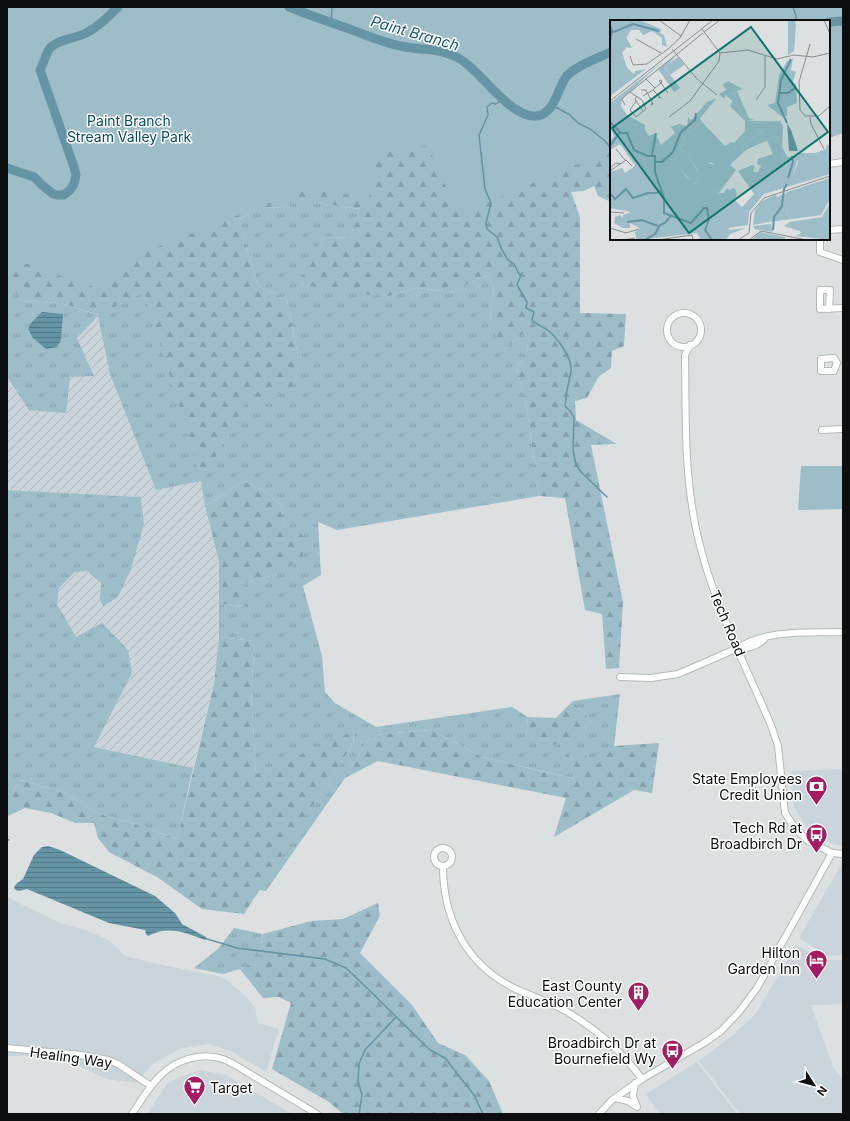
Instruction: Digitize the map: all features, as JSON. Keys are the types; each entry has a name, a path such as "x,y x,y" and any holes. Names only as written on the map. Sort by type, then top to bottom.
{"street":[{"path":"830,164 843,162"},
{"path":"830,230 843,229"},
{"path":"820,240 820,252 843,260"},
{"path":"829,309 843,308"},
{"name":"Tech Road","path":"685,355 670,340 667,329 668,323 672,318 676,315 684,313 693,316 700,324 699,337 690,345 685,355 688,475 693,513 700,548 710,579 771,725 778,746 785,813 795,828 808,841 832,854 843,854"},
{"path":"677,346 690,345"},
{"path":"822,430 843,429"},
{"path":"620,677 651,678 678,674 738,648 747,649 762,642 766,637 843,632"},
{"path":"599,1114 615,1098 635,1083 704,1043 721,1031 739,1012 757,988 832,854"},
{"path":"443,866 443,884 451,920 457,933 470,953 479,963 489,972 511,986 560,1008 582,1021 604,1037 618,1050 642,1079"},
{"name":"Healing Way","path":"7,1048 108,1060 118,1064 151,1086"},
{"path":"132,1114 161,1074 183,1060 210,1056 224,1059 238,1066 317,1114"},
{"path":"615,1098 628,1102 637,1107 633,1096 635,1083"}],"shaded area":[{"path":"42,312 63,314 61,340 57,347 46,349 33,338 28,329 31,323"},
{"path":"99,315 110,374 202,481 205,507 219,562 219,637 214,684 193,768 94,747 132,673 76,637 57,604 59,588 75,572 87,571 101,583 100,598 144,524 141,497 7,490 7,377 29,410 70,377 77,338"},
{"path":"843,769 843,846 833,844 819,837 809,829 801,819 794,807 791,771"},
{"path":"48,846 60,850 155,896 175,913 182,924 206,937 206,939 205,940 177,931 163,931 148,936 145,930 109,923 27,889 20,891 15,890 14,888 16,884 23,879 34,855 42,847"},
{"path":"843,846 843,955 827,956 799,938 842,863"},
{"path":"7,897 60,923 86,930 110,941 125,956 218,976 227,980 255,1007 258,1023 279,1029 266,1072 233,1052 209,1044 182,1048 152,1064 137,1083 106,1079 59,1056 7,1056"},
{"path":"796,945 825,960 843,960 843,1004 811,1005 833,1067 843,1080 843,1114 740,1114 699,1061 732,1036 757,1012"},
{"path":"697,1062 737,1114 659,1114 646,1094"},
{"path":"200,1070 226,1075 292,1114 147,1114 167,1084 179,1077"}],"green space":[{"name":"Paint Branch Stream Valley Park","path":"7,7 843,7 843,133 830,138 830,20 610,20 610,202 598,196 594,186 584,191 571,192 580,217 580,313 626,314 624,346 612,351 611,368 599,376 587,398 575,401 576,420 617,444 591,445 623,602 619,668 606,669 602,614 585,610 565,498 539,496 527,410 517,368 528,349 525,332 505,349 498,343 490,320 494,287 488,276 478,278 455,292 416,288 389,296 371,295 299,284 323,238 350,237 360,209 316,203 297,198 285,208 259,207 239,220 258,286 287,300 298,355 298,371 293,386 260,404 253,391 202,481 144,292 99,315 61,303 22,301 7,282"},
{"name":"Paint Branch Stream Valley Park","path":"7,7 843,7 843,128 830,130 830,20 610,20 610,150 458,215 428,146 378,151 369,198 307,188 145,252 102,290 7,257"},
{"path":"297,197 316,203 360,209 350,237 323,238 300,284 389,296 416,288 455,292 478,278 488,276 494,287 490,320 505,349 525,332 528,349 517,368 527,410 539,496 337,530 318,522 321,575 303,586 322,656 325,692 335,703 376,727 512,707 528,717 526,737 592,722 573,701 620,694 614,746 598,765 578,752 576,779 482,757 431,730 371,735 345,778 266,891 259,890 353,744 354,732 256,774 251,691 255,641 219,637 219,604 246,606 242,584 277,574 285,529 281,505 265,491 244,481 205,506 201,481 156,490 110,374 98,316 77,338 94,376 70,377 66,413 29,410 7,377 7,282 22,301 61,303 98,315 144,291 202,480 253,390 260,403 271,397 298,371 298,355 287,300 258,286 239,220 259,207 285,208"},
{"path":"801,466 843,466 843,509 798,510"},
{"path":"244,481 265,491 281,505 285,529 303,535 303,557 277,574 242,584 247,606 219,604 219,562 205,506"},
{"path":"7,490 141,497 144,524 131,569 118,597 103,606 100,598 101,583 87,571 75,572 59,588 57,604 76,637 102,623 128,650 132,673 94,747 193,768 177,839 129,822 99,814 65,793 20,780 11,795 7,793"},
{"path":"219,637 255,641 251,691 256,774 354,731 353,744 244,914 202,909 157,877 109,852 98,838 94,823 75,823 51,813 25,808 8,816 7,818 7,793 11,795 20,780 65,793 99,814 129,822 177,839 214,684"},
{"path":"573,701 592,722 582,737 551,745 526,737 528,717 556,718"},
{"path":"431,730 482,757 575,779 567,755 578,751 598,764 614,746 659,743 652,793 634,790 554,837 566,798 378,761 345,778 371,735"},
{"path":"378,903 380,916 360,953 412,1005 438,1043 465,1055 489,1081 503,1114 343,1114 329,1102 272,1069 291,1003 279,997 263,998 240,969 259,960 263,934 311,921 343,919"},
{"path":"234,928 263,934 259,960 240,969 223,974 194,968 218,949"}],"waterway":[{"name":"Paint Branch","path":"7,168 34,177 53,194 64,195 70,190 74,184 76,175 40,70 50,48 62,41 89,32 118,7"},
{"name":"Paint Branch","path":"289,7 389,43 409,48 438,51 453,55 468,65 506,102 516,110 526,115 536,116 547,111 555,100 569,73 610,52"},
{"path":"331,24 332,7"},
{"path":"793,7 796,20"},
{"name":"Paint Branch","path":"830,22 843,21"},
{"path":"503,99 496,104 492,103 487,107 488,115 479,135 485,189 491,203 486,223 487,229 497,237 508,260 514,264 521,275 517,285 527,302 526,308 534,312 532,320 548,330 568,356 571,372 565,406 574,418 573,450 576,465 581,472 607,497"},
{"path":"552,105 570,115 578,123 590,129 610,147"},
{"path":"204,938 237,948 325,959 346,968 430,1050 445,1058 474,1095 483,1114"},
{"path":"359,1114 362,1095 358,1081 359,1064 365,1050 396,1017"}],"place":[{"name":"State Employees Credit Union","path":"817,806"},
{"name":"Tech Rd at Broadbirch Dr","path":"817,854"},
{"name":"Hilton Garden Inn","path":"816,980"},
{"name":"East County Education Center","path":"638,1012"},
{"name":"Broadbirch Dr at Bournefield Wy","path":"672,1070"},
{"name":"Target","path":"194,1106"}]}
